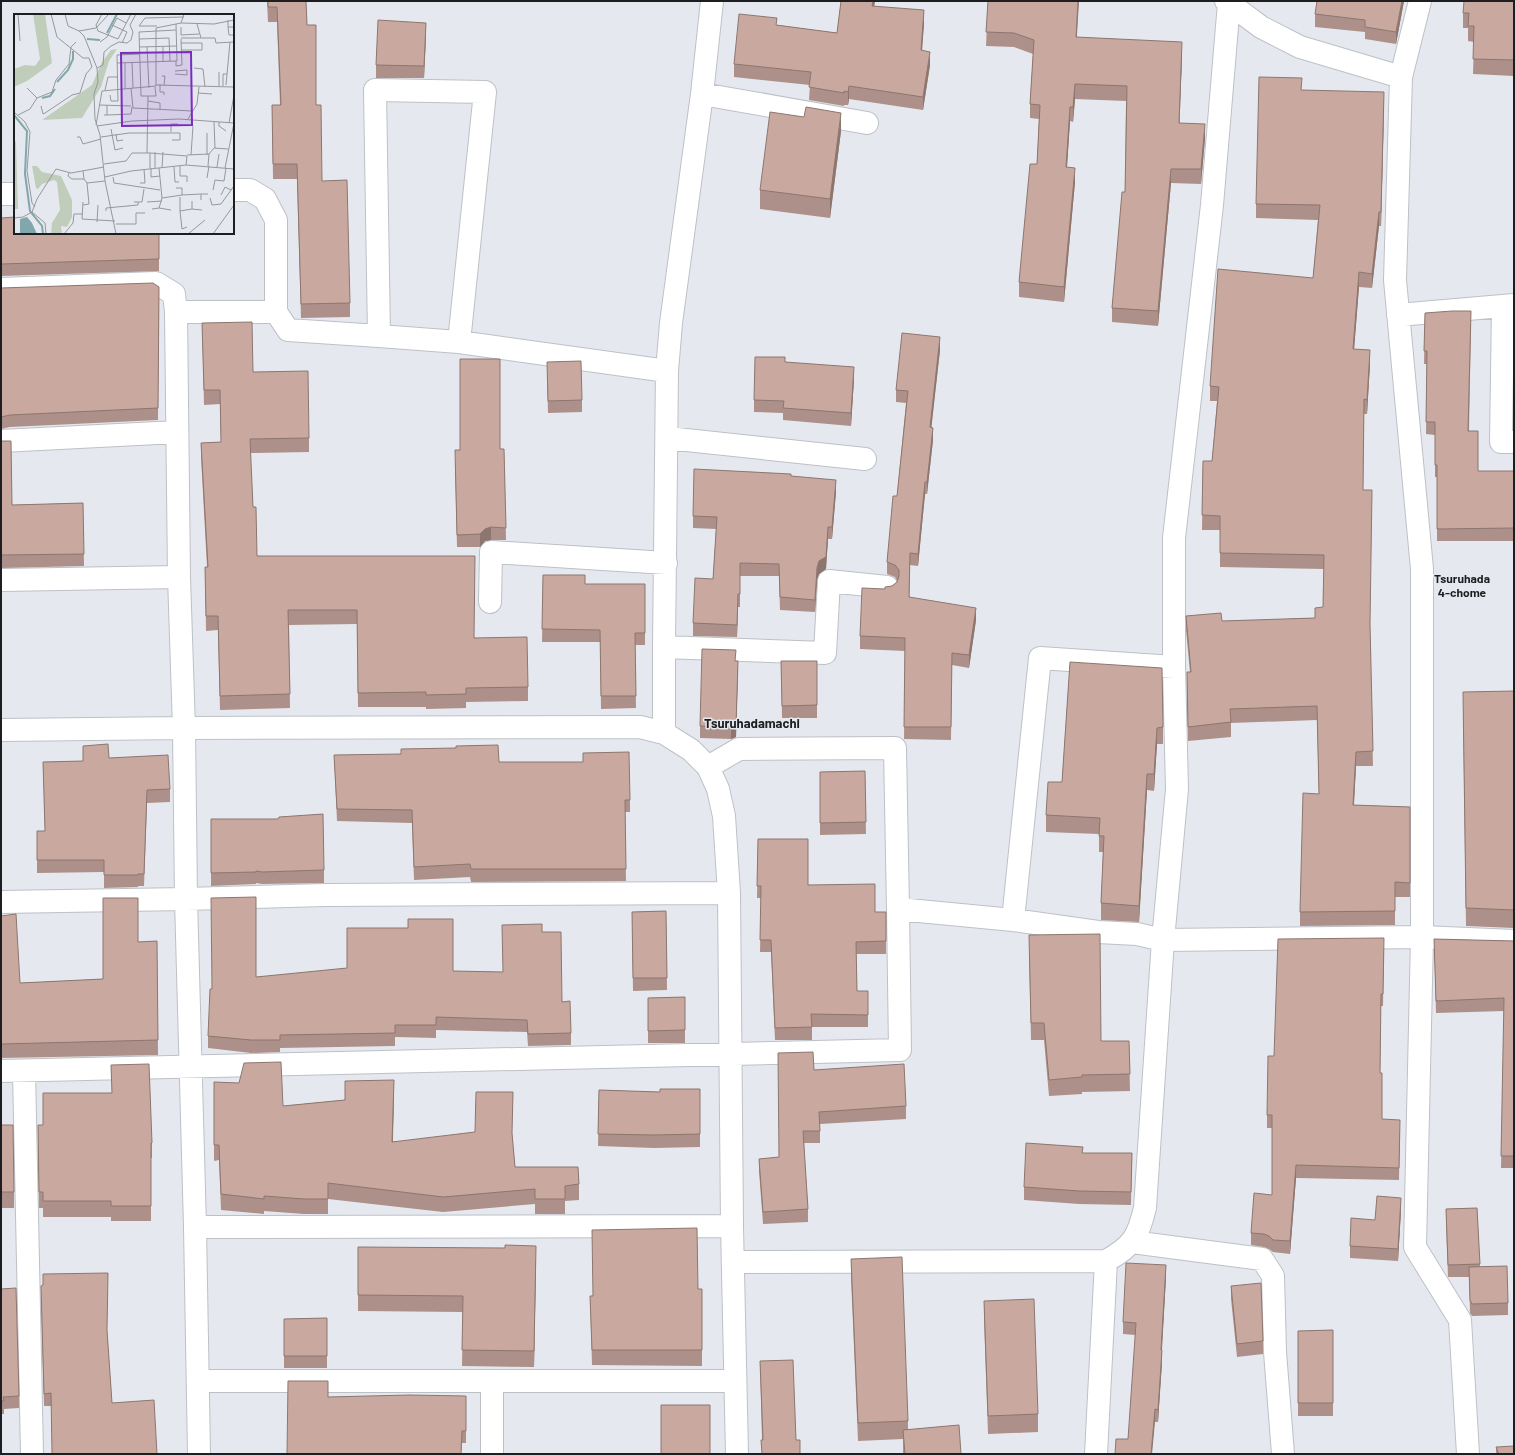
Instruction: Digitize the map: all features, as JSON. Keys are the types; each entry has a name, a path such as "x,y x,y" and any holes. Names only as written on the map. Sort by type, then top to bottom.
{"street":[{"path":"664,733 667,371 672,315 702,94 712,1"},
{"path":"1420,1 1402,77 1395,280 1422,569 1422,937 1415,1247 1460,1320 1468,1454"},
{"path":"1228,2 1261,27 1300,47 1402,77"},
{"path":"733,1262 1106,1261 1121,1253 1132,1242 1140,1228 1145,1208 1163,940 1177,789 1174,667 1174,538 1212,205 1228,2"},
{"path":"379,336 375,90 485,92 459,342"},
{"path":"702,94 867,123"},
{"path":"234,190 250,190 265,199 276,220 276,312 288,330 459,342 667,371"},
{"path":"1,194 14,194"},
{"path":"1,289 156,283 174,294 176,312 179,577 184,728 186,899 195,1227 199,1454"},
{"path":"1398,315 1509,306 1501,442 1514,442"},
{"path":"176,312 276,312"},
{"path":"1,441 177,432"},
{"path":"667,438 865,459"},
{"path":"490,602 491,552 666,563"},
{"path":"1,580 179,577"},
{"path":"664,647 825,653 829,582 887,587"},
{"path":"1013,920 1040,658 1174,667"},
{"path":"1,730 640,727 664,733 691,750 708,767 718,789 724,816 729,893 732,1226 737,1454"},
{"path":"1,1071 900,1050 895,748 738,749 708,767"},
{"path":"1,902 325,895 729,893"},
{"path":"898,909 1013,920 1098,932 1137,934 1163,940 1422,937 1514,941"},
{"path":"24,1071 32,1454"},
{"path":"195,1227 732,1226"},
{"path":"1132,1242 1262,1259 1273,1276 1274,1352 1283,1454"},
{"path":"1096,1454 1106,1261"},
{"path":"198,1381 735,1381"},
{"path":"492,1381 492,1454"}],"building":[{"path":"268,1 306,1 307,25 316,25 316,105 321,105 322,181 347,180 350,303 301,304 297,164 273,164 272,105 281,105 277,7 268,7"},
{"path":"841,1 873,1 872,6 924,10 921,50 930,52 923,97 849,86 848,92 844,91 844,93 809,87 811,72 734,64 739,14 777,18 776,25 837,33"},
{"path":"988,1 1078,1 1076,37 1182,42 1179,123 1205,124 1201,169 1171,169 1158,311 1112,308 1122,192 1125,192 1127,86 1075,84 1073,107 1070,107 1066,167 1075,168 1064,287 1019,282 1030,164 1037,164 1040,105 1030,104 1034,40 1014,33 986,32"},
{"path":"1317,1 1402,1 1396,32 1365,27 1365,20 1315,14"},
{"path":"1464,1 1514,1 1514,60 1473,59 1474,26 1468,26 1469,13 1463,13"},
{"path":"378,20 426,23 424,66 376,65"},
{"path":"1259,77 1302,78 1301,90 1384,92 1381,212 1379,212 1372,274 1359,272 1353,349 1370,350 1367,400 1364,399 1363,490 1372,490 1370,624 1373,751 1356,752 1353,805 1410,807 1410,883 1395,882 1395,911 1300,912 1303,793 1319,794 1317,706 1230,709 1231,722 1188,727 1187,672 1191,672 1186,616 1221,613 1222,621 1315,618 1315,608 1323,607 1324,555 1220,553 1220,516 1202,515 1203,461 1212,461 1219,387 1210,386 1218,269 1313,278 1320,205 1256,204"},
{"path":"806,107 841,113 830,199 760,190 770,112 804,117"},
{"path":"14,217 14,234 159,234 159,259 1,264 1,218"},
{"path":"153,283 159,287 158,408 10,415 1,417 1,288"},
{"path":"1471,311 1468,431 1478,431 1478,471 1514,471 1514,528 1437,529 1435,422 1426,422 1427,351 1424,351 1425,313"},
{"path":"252,322 253,372 308,371 309,438 250,439 253,507 256,507 257,556 475,556 474,638 527,637 528,687 466,688 466,694 426,695 426,692 358,693 357,610 288,610 290,694 220,696 218,616 206,616 205,567 208,567 201,443 221,442 220,390 204,390 202,323"},
{"path":"902,333 940,337 930,427 933,428 927,482 925,482 918,554 910,553 909,597 976,608 969,655 952,653 951,727 904,727 905,638 860,636 862,588 885,589 885,587 892,586 897,582 899,576 899,570 895,565 887,562 893,496 897,496 908,391 896,390"},
{"path":"755,357 785,357 785,362 854,367 851,413 783,408 784,401 754,400"},
{"path":"460,359 500,359 500,449 504,449 506,528 491,527 485,529 480,534 457,535 455,450 460,450"},
{"path":"581,361 582,400 548,401 547,362"},
{"path":"1,441 11,441 12,505 83,503 84,554 1,555"},
{"path":"694,469 791,474 791,476 836,480 832,527 828,527 826,557 819,561 817,568 815,600 780,597 779,564 740,563 740,594 738,594 737,625 693,623 695,578 713,579 717,517 693,516"},
{"path":"543,575 585,575 585,584 645,584 645,633 635,633 636,696 601,696 600,630 542,629"},
{"path":"702,649 736,650 735,661 738,661 736,725 731,727 700,726"},
{"path":"781,661 817,661 817,705 782,706"},
{"path":"1070,662 1162,668 1163,727 1157,728 1154,774 1147,774 1139,906 1101,903 1104,836 1099,836 1100,818 1046,815 1048,782 1062,782"},
{"path":"1514,691 1514,910 1466,908 1463,692"},
{"path":"108,744 109,758 168,755 170,789 147,790 144,874 104,875 104,860 37,860 37,831 45,831 43,762 83,761 83,746"},
{"path":"498,745 499,762 583,762 583,753 629,752 630,800 625,800 626,869 471,869 470,864 414,867 412,810 337,809 334,755 401,754 401,749 456,748 456,746"},
{"path":"865,771 866,822 820,823 820,772"},
{"path":"323,814 324,870 211,873 211,819 278,819 279,817"},
{"path":"758,839 808,839 808,885 875,884 875,912 886,912 886,941 856,942 857,991 868,991 868,1015 811,1014 812,1027 775,1028 771,940 760,940 761,886 757,886"},
{"path":"256,897 256,977 347,968 347,928 408,928 408,919 453,919 453,971 503,972 502,925 542,924 542,932 561,932 562,1002 570,1001 571,1033 528,1034 527,1020 436,1017 436,1025 395,1025 395,1033 280,1035 280,1040 251,1040 208,1036 210,989 212,989 211,898"},
{"path":"103,898 138,898 138,942 157,941 158,1040 1,1044 1,916 16,914 20,983 103,979"},
{"path":"666,911 667,978 633,978 632,912"},
{"path":"1100,934 1101,1041 1129,1041 1130,1074 1082,1075 1082,1077 1049,1080 1044,1023 1031,1023 1029,935"},
{"path":"1384,938 1383,994 1381,994 1380,1073 1382,1073 1382,1119 1400,1120 1399,1168 1296,1165 1290,1241 1273,1240 1264,1234 1251,1233 1254,1193 1272,1195 1272,1115 1267,1115 1268,1056 1274,1056 1278,939"},
{"path":"1434,939 1514,941 1514,1156 1501,1156 1504,998 1436,1001"},
{"path":"685,997 685,1030 648,1031 648,998"},
{"path":"813,1052 814,1070 904,1064 906,1106 819,1112 820,1131 803,1131 808,1209 763,1212 759,1159 779,1157 778,1053"},
{"path":"281,1062 283,1106 345,1100 345,1081 394,1080 392,1142 475,1132 476,1092 513,1092 512,1133 515,1167 578,1167 579,1184 565,1186 565,1199 535,1199 535,1189 443,1197 328,1183 328,1199 264,1196 264,1199 221,1194 219,1145 214,1145 214,1082 239,1083 244,1063"},
{"path":"149,1064 152,1143 151,1206 111,1206 111,1201 43,1201 43,1192 39,1192 38,1125 43,1125 43,1093 112,1093 111,1065"},
{"path":"660,1089 700,1089 700,1134 598,1134 599,1090 660,1092"},
{"path":"1,1125 13,1125 14,1192 1,1192"},
{"path":"1026,1143 1083,1147 1082,1153 1132,1153 1131,1192 1079,1191 1024,1187"},
{"path":"1377,1196 1401,1198 1398,1249 1350,1246 1351,1218 1375,1220"},
{"path":"1477,1208 1480,1264 1448,1265 1446,1209"},
{"path":"697,1228 698,1289 702,1289 702,1350 592,1350 590,1296 593,1296 592,1230"},
{"path":"505,1245 536,1246 534,1351 462,1350 463,1296 358,1295 358,1247 505,1248"},
{"path":"902,1257 908,1421 858,1423 851,1259"},
{"path":"1126,1263 1166,1265 1158,1410 1155,1409 1151,1454 1115,1454 1116,1439 1128,1439 1136,1323 1123,1322"},
{"path":"1507,1266 1508,1303 1472,1304 1470,1300 1469,1267"},
{"path":"108,1273 107,1330 112,1403 154,1400 157,1454 52,1454 51,1393 44,1394 41,1286 43,1285 43,1274"},
{"path":"1261,1283 1263,1341 1237,1344 1231,1286"},
{"path":"16,1288 19,1396 3,1397 4,1401 1,1401 1,1289"},
{"path":"1034,1299 1038,1414 988,1416 984,1301"},
{"path":"327,1318 327,1356 284,1356 284,1319"},
{"path":"1333,1330 1333,1403 1298,1403 1298,1331"},
{"path":"793,1360 796,1440 800,1440 800,1454 762,1454 761,1440 763,1440 760,1361"},
{"path":"288,1381 328,1381 328,1397 409,1395 466,1396 466,1431 462,1431 461,1454 287,1454"},
{"path":"661,1405 710,1405 710,1454 661,1454"},
{"path":"959,1425 961,1454 905,1454 903,1430"},
{"path":"1514,1446 1514,1454 1499,1454 1496,1447"}],"district":[{"name":"Tsuruhada 4-chome","path":"1462,586"},
{"name":"Tsuruhadamachi","path":"752,723"}]}
